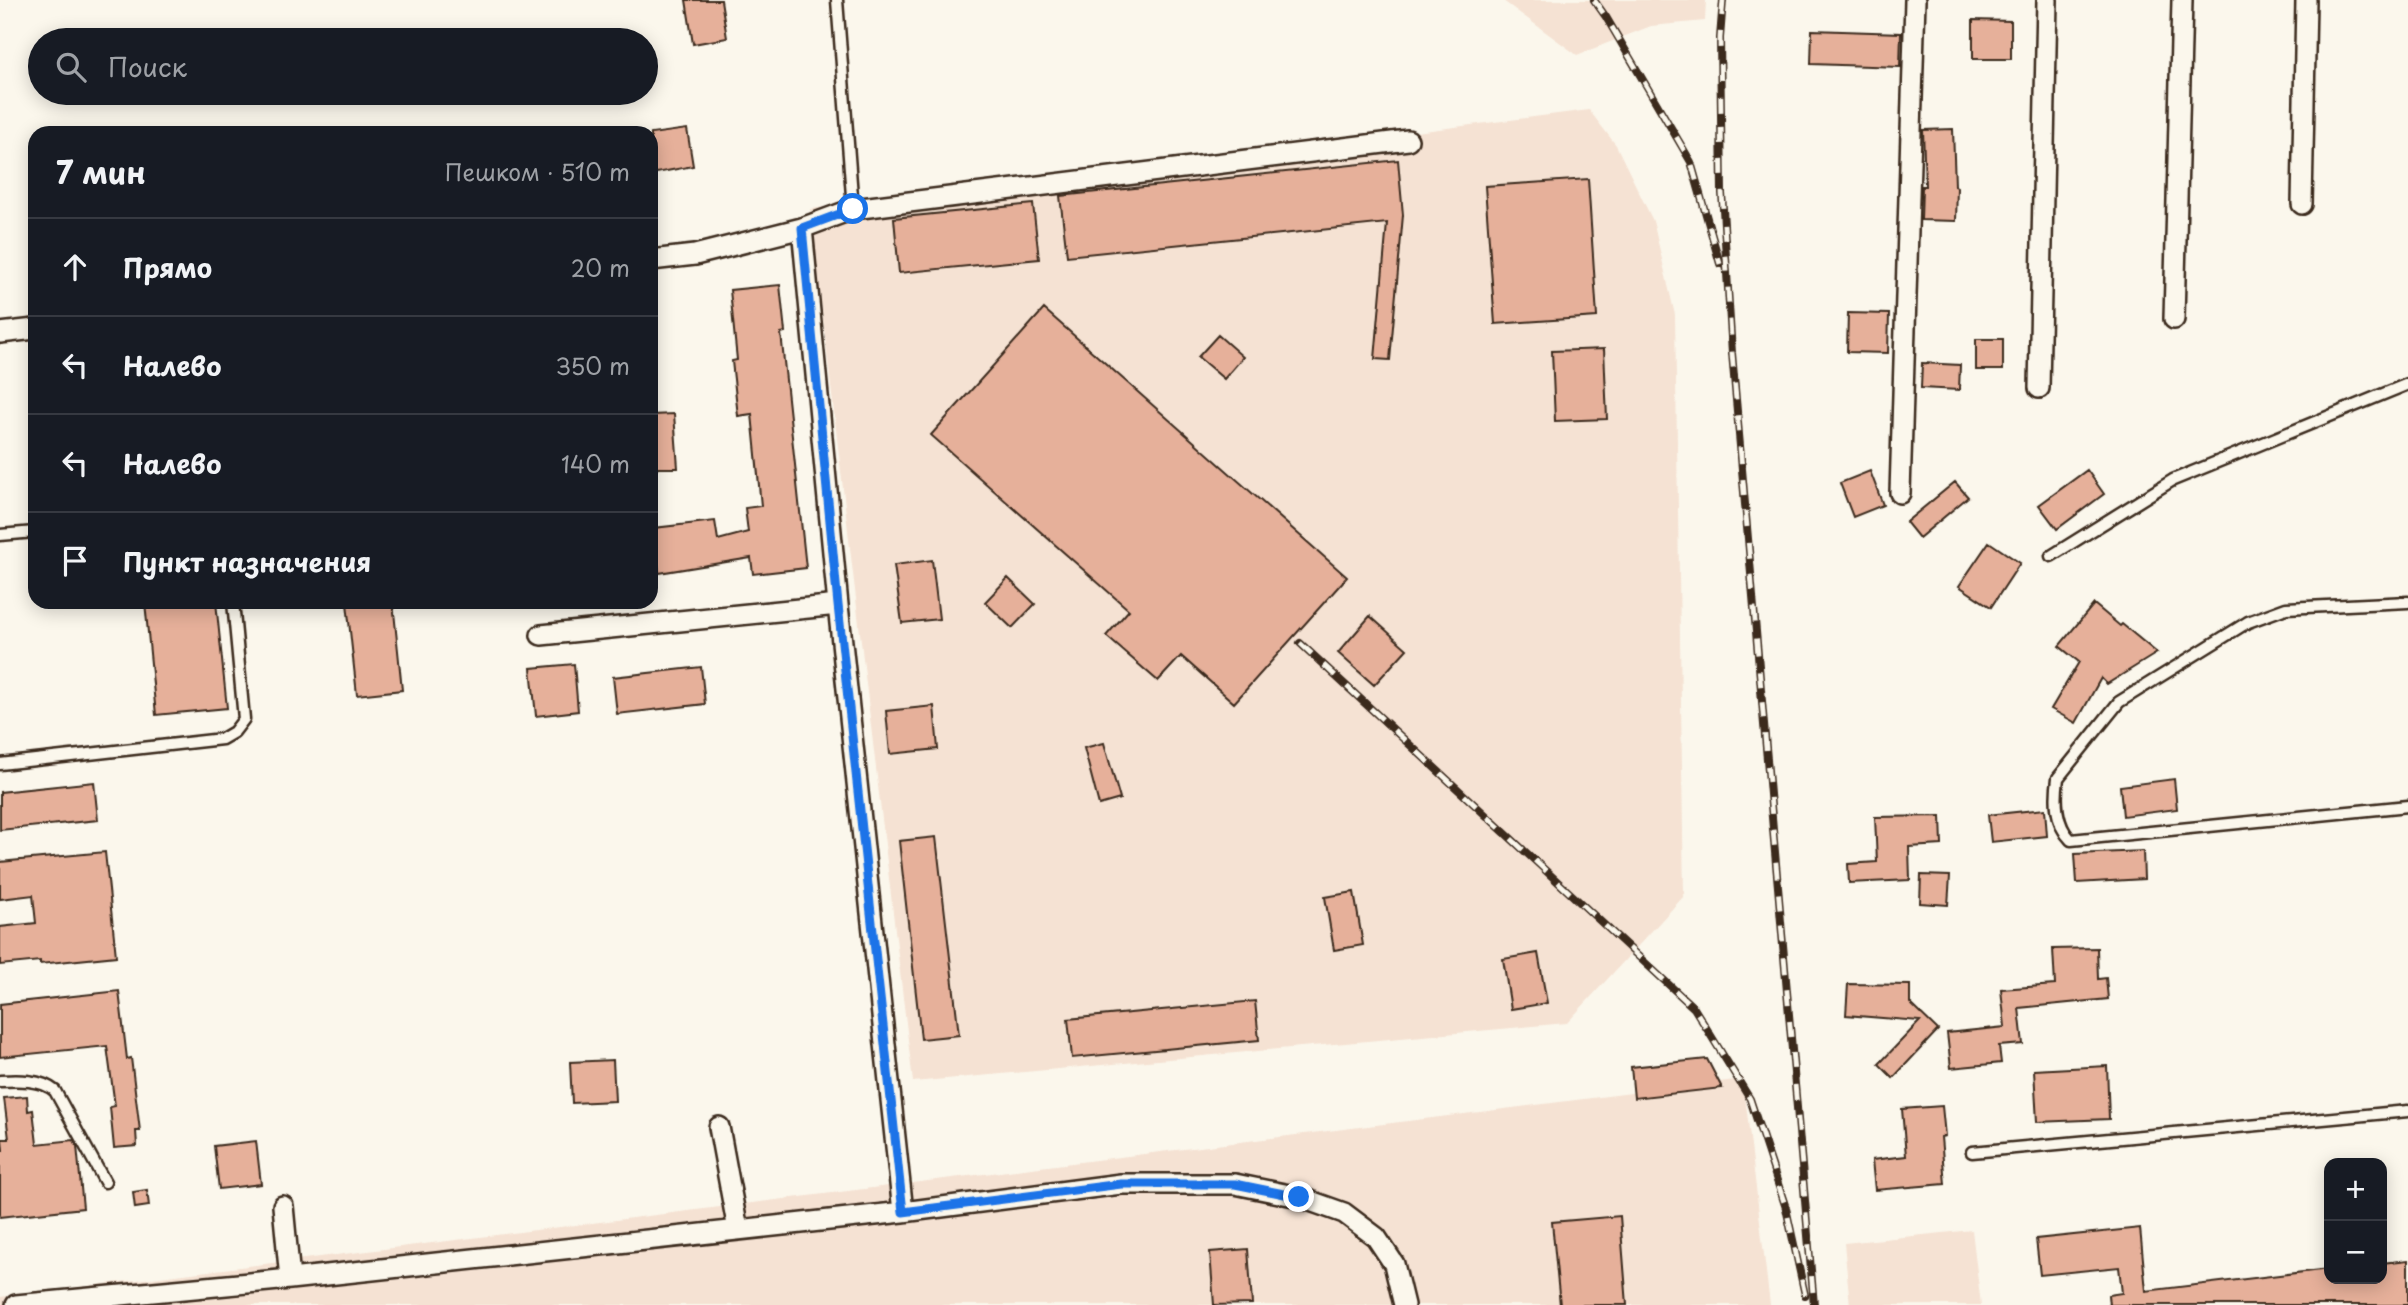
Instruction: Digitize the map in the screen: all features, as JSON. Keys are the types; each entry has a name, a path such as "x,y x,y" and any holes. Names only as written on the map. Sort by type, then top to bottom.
{"street":[{"path":"1900,493 1915,0"},
{"path":"2039,388 2047,0"},
{"path":"2174,319 2182,0"},
{"path":"2302,204 2306,0"},
{"path":"658,259 695,255 802,228 853,209 1408,140"},
{"path":"802,228 838,605 903,1212"},
{"path":"0,333 28,330"},
{"path":"541,635 838,605"},
{"path":"719,1126 738,1230"},
{"path":"16,1305 290,1279 903,1212 1121,1184 1235,1184 1299,1197 1344,1213 1376,1237 1394,1264 1404,1305"},
{"path":"283,1206 290,1279"}],"lane":[{"path":"837,0 853,209"},
{"path":"2051,556 2173,480 2408,384"},
{"path":"0,535 28,533"},
{"path":"2408,602 2286,608 2248,622 2119,702 2058,778 2056,791 2059,822 2071,840 2408,806"},
{"path":"0,764 222,738 234,732 244,719 234,609"},
{"path":"0,1081 32,1081 50,1086 106,1182"},
{"path":"1972,1152 2408,1111"}],"shaded area":[{"path":"1502,0 1706,0 1705,21 1651,26 1577,55"},
{"path":"1589,110 1616,145 1653,221 1675,315 1684,896 1567,1023 913,1082 810,209"},
{"path":"1743,1079 1770,1305 0,1305 0,1297"},
{"path":"1972,1230 1981,1305 1850,1305 1844,1243"}],"building":[{"path":"686,0 721,0 727,38 693,44"},
{"path":"1973,20 2011,21 2011,59 1973,59"},
{"path":"1812,30 1901,33 1900,67 1811,64"},
{"path":"687,129 693,166 658,173 658,133"},
{"path":"1953,129 1957,187 1956,221 1921,220 1922,186 1925,186 1923,130"},
{"path":"1398,160 1403,215 1390,360 1375,359 1387,223 1067,256 1060,196"},
{"path":"1588,179 1597,317 1495,324 1485,186"},
{"path":"1033,204 1039,259 899,273 894,218"},
{"path":"780,285 785,332 781,333 806,568 753,574 751,558 659,573 658,528 715,521 718,540 748,532 745,508 761,506 752,414 738,416 732,361 737,360 730,290"},
{"path":"1044,309 1347,577 1234,703 1181,656 1158,681 1106,636 1129,610 931,435"},
{"path":"1848,313 1889,314 1888,353 1847,352"},
{"path":"1218,335 1243,357 1224,379 1198,357"},
{"path":"1976,339 2003,339 2003,370 1976,370"},
{"path":"1604,349 1607,419 1555,421 1552,351"},
{"path":"1922,363 1960,365 1959,390 1921,388"},
{"path":"674,414 678,468 658,468 658,415"},
{"path":"2087,470 2104,494 2057,529 2039,505"},
{"path":"1870,471 1883,505 1853,517 1840,483"},
{"path":"1955,482 1968,497 1919,538 1906,522"},
{"path":"1989,542 2020,563 1991,607 1959,586"},
{"path":"932,560 939,619 902,623 894,565"},
{"path":"1008,578 1035,604 1012,628 985,602"},
{"path":"2094,604 2157,653 2107,684 2101,678 2076,723 2051,709 2079,662 2059,646"},
{"path":"146,609 217,609 227,708 156,715"},
{"path":"348,609 394,609 402,690 357,695"},
{"path":"1370,616 1407,649 1374,685 1338,653"},
{"path":"574,664 578,711 536,716 531,668"},
{"path":"701,667 705,704 617,714 613,677"},
{"path":"934,706 938,749 890,754 886,711"},
{"path":"1104,743 1120,799 1099,805 1084,748"},
{"path":"2174,779 2177,809 2123,816 2120,786"},
{"path":"94,782 98,820 0,830 0,792"},
{"path":"2045,809 2047,836 1991,842 1988,815"},
{"path":"1941,816 1942,845 1909,847 1910,880 1849,883 1848,864 1877,862 1875,817"},
{"path":"936,837 959,1035 921,1039 899,841"},
{"path":"2143,851 2144,879 2077,883 2075,854"},
{"path":"105,852 116,956 0,965 0,927 36,923 33,895 0,899 0,862"},
{"path":"1921,875 1950,876 1948,905 1920,903"},
{"path":"1354,892 1363,945 1334,950 1325,897"},
{"path":"2097,948 2098,979 2106,978 2108,999 2019,1008 2023,1044 1999,1046 2001,1063 1951,1068 1947,1033 2005,1027 2001,989 2055,985 2053,949"},
{"path":"1538,953 1547,1003 1511,1009 1503,959"},
{"path":"1848,984 1910,985 1910,1003 1938,1030 1893,1078 1879,1064 1920,1021 1846,1015"},
{"path":"119,991 127,1059 131,1058 140,1131 136,1131 137,1146 114,1148 110,1107 115,1106 107,1046 0,1057 0,1004"},
{"path":"1255,1001 1259,1040 1072,1058 1068,1019"},
{"path":"1707,1059 1722,1088 1634,1098 1631,1067"},
{"path":"613,1060 615,1101 572,1103 570,1062"},
{"path":"2107,1066 2109,1119 2037,1122 2034,1070"},
{"path":"27,1096 28,1111 33,1110 37,1144 74,1140 77,1146 83,1208 0,1217 0,1150 3,1150 2,1139 9,1139 4,1098"},
{"path":"1942,1106 1945,1136 1941,1137 1945,1184 1875,1190 1872,1160 1906,1156 1902,1109"},
{"path":"256,1141 261,1184 219,1189 214,1146"},
{"path":"147,1190 149,1206 135,1208 133,1192"},
{"path":"1620,1216 1627,1305 1560,1305 1552,1222"},
{"path":"2140,1228 2146,1291 2324,1270 2324,1284 2387,1284 2387,1262 2408,1260 2408,1305 2109,1305 2108,1295 2122,1293 2119,1267 2040,1275 2036,1239"},
{"path":"1248,1249 1252,1304 1214,1305 1210,1252"}],"railway":[{"path":"1594,0 1691,162 1720,264"},
{"path":"1723,0 1720,38 1722,193 1732,353 1814,1305"},
{"path":"1300,643 1694,1008 1750,1099 1786,1208 1805,1295"}],"route":[{"path":"853,209 802,228 838,605 903,1212 1121,1184 1235,1184 1299,1197"}]}
